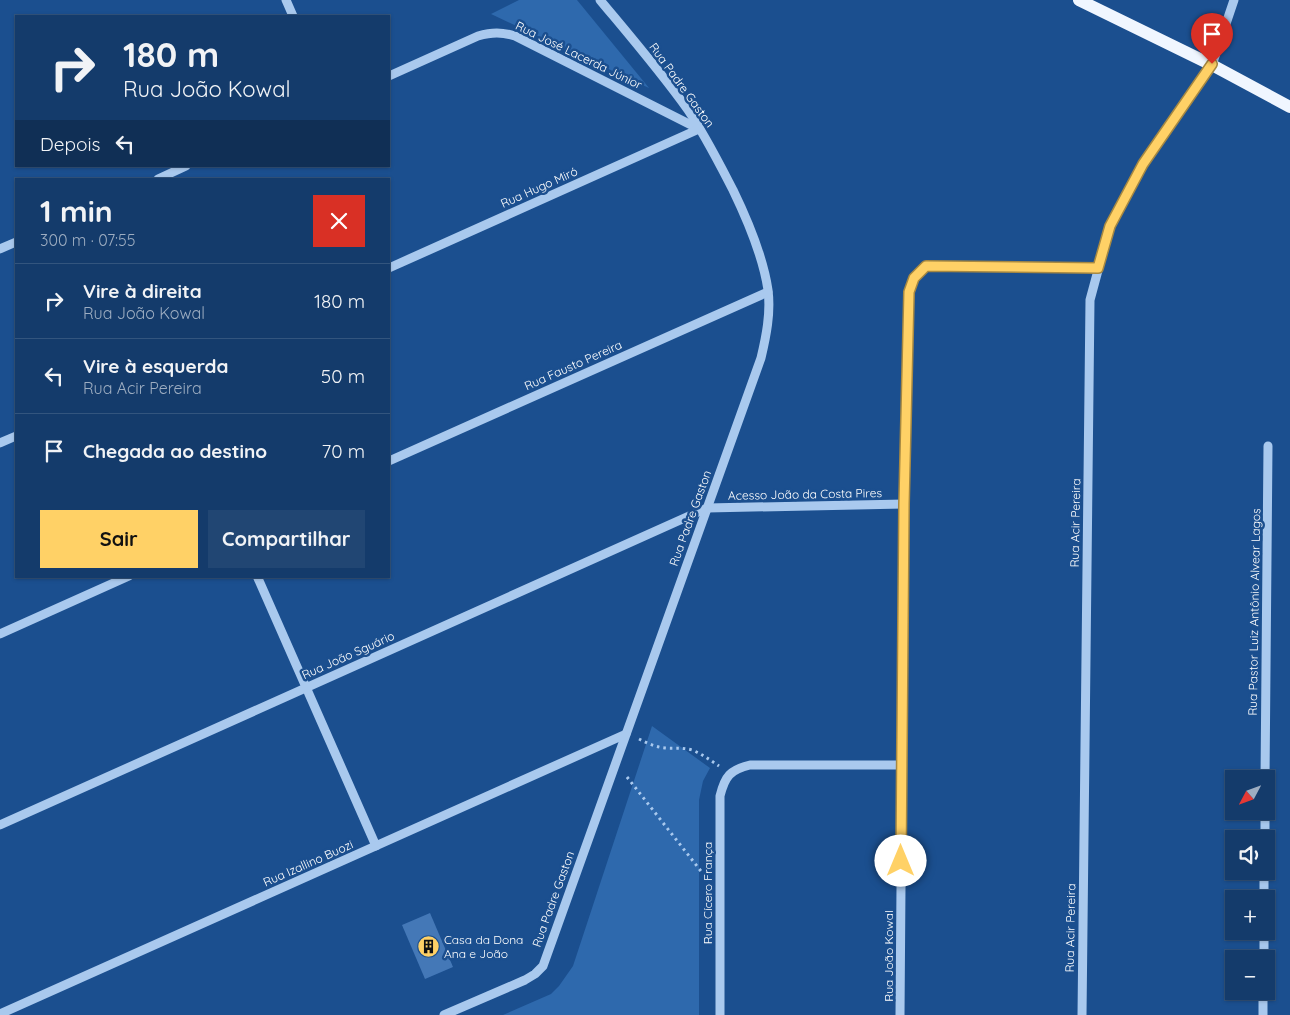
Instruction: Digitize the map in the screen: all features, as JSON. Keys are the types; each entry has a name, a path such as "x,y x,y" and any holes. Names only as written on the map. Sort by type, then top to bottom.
{"main road":[{"path":"1079,0 1212,64 1290,107"}],"street":[{"path":"286,0 293,15"},
{"name":"Rua Padre Gaston","path":"444,1015 525,980 543,966 761,358 767,331 768,292 764,268 753,234 719,163 699,129 670,87 600,0"},
{"name":"Rua Acir Pereira","path":"1082,1015 1090,300 1110,226 1143,164 1212,64 1234,0"},
{"name":"Rua José Lacerda Júnior","path":"390,76 478,36 490,32 503,33 515,36 699,129"},
{"name":"Rua Hugo Miró","path":"390,268 699,129"},
{"path":"160,178 184,167"},
{"path":"0,249 15,242"},
{"name":"Rua João Kowal","path":"900,1015 904,504 909,292 914,278 926,266 1098,268"},
{"name":"Rua Fausto Pereira","path":"390,461 768,292"},
{"path":"0,443 15,436"},
{"name":"Rua Pastor Luiz Antônio Alvear Lagos","path":"1265,770 1268,446"},
{"name":"Acesso João da Costa Pires","path":"706,508 904,504"},
{"name":"Rua João Sguário","path":"0,825 706,508"},
{"path":"0,634 125,578"},
{"path":"258,578 376,846"},
{"name":"Rua Izallino Buozi","path":"0,1014 626,734"},
{"path":"729,774 738,768 750,765 902,765"},
{"name":"Rua Cícero França","path":"720,1015 720,796 723,784 729,774"},
{"path":"1263,1000 1263,1015"}],"path":[{"path":"626,734 653,746 691,750 705,756 729,774"},
{"path":"616,763 720,895"}],"shaded area":[{"path":"519,0 577,0 649,88 491,14"},
{"path":"652,726 710,768 703,781 699,800 699,1015 503,1015 551,994 573,966"}],"building":[{"name":"Casa da Dona Ana e João","path":"430,913 453,967 425,979 402,925"}],"place":[{"name":"Casa da Dona Ana e João","path":"428,946"}],"route":[{"path":"901,861 904,504 909,292 914,278 926,266 1098,268 1110,226 1143,164 1212,64"}]}
